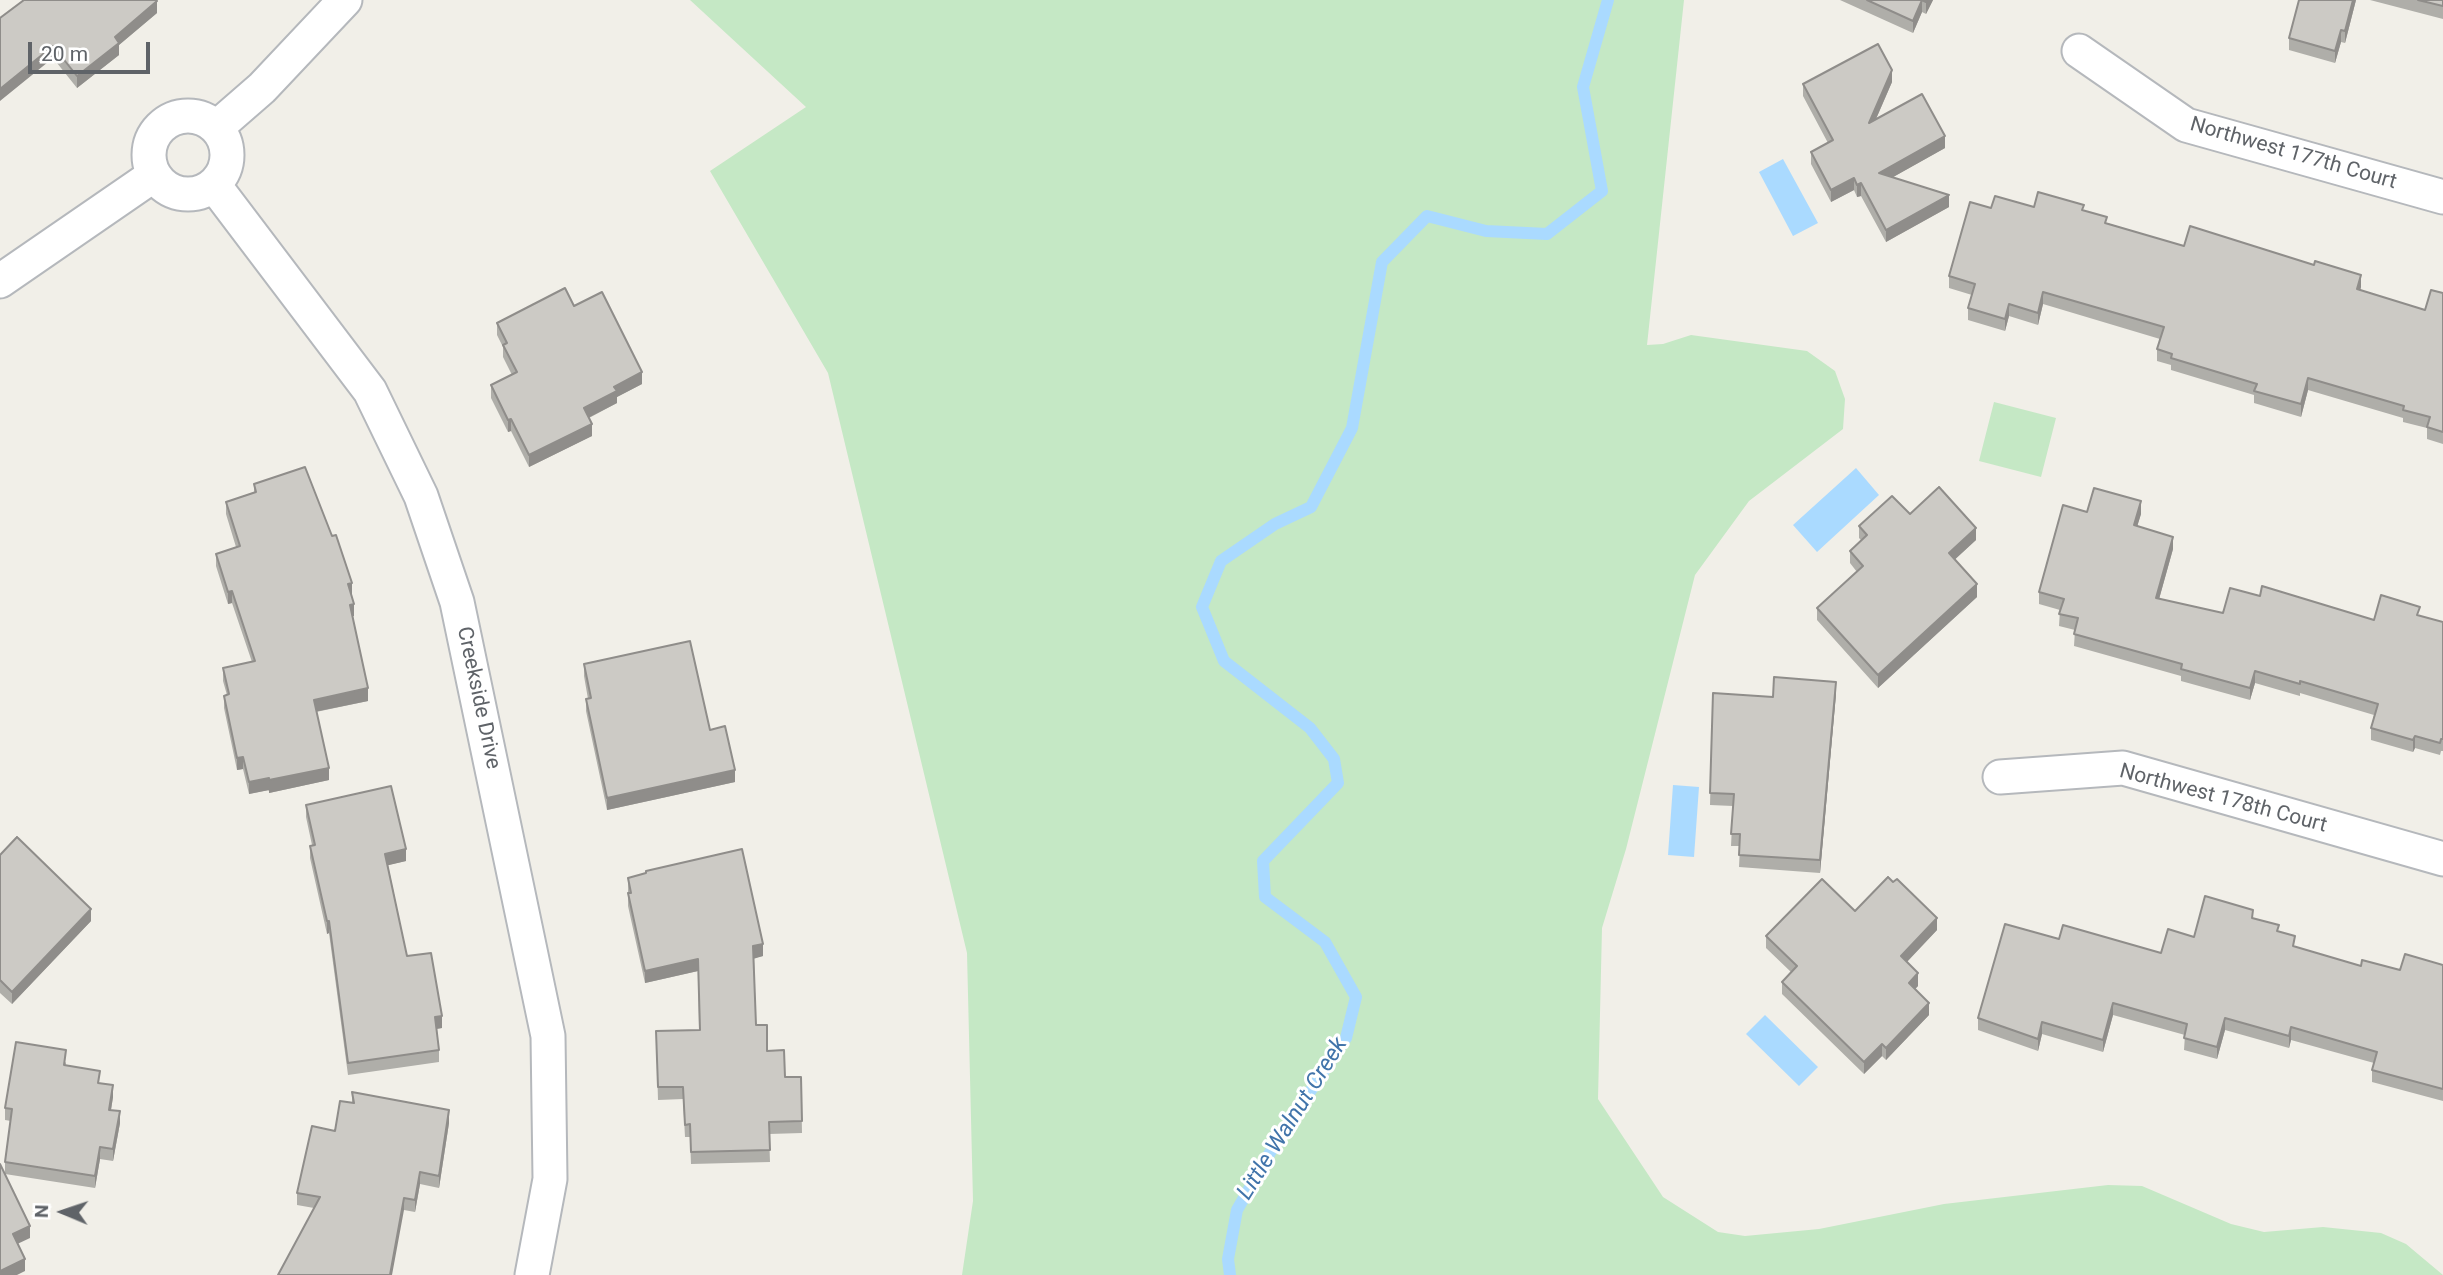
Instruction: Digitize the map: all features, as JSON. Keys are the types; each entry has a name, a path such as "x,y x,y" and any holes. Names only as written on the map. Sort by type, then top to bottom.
{"street":[{"path":"216,128 262,88 345,0"},
{"name":"Northwest 177th Court","path":"2079,51 2186,125 2443,197"},
{"path":"194,116 216,128 227,150 226,163 214,185 193,194 181,194 161,184 149,163 152,138 169,121 194,116"},
{"path":"0,281 154,175"},
{"name":"Creekside Drive","path":"214,185 370,391 421,496 457,601 548,1036 550,1179 532,1275"},
{"name":"Northwest 178th Court","path":"2000,777 2123,768 2443,859"}],"green space":[{"path":"690,0 1684,0 1647,345 1663,344 1691,335 1807,351 1835,371 1845,399 1843,429 1749,501 1695,575 1626,849 1602,928 1598,1099 1663,1197 1718,1232 1745,1236 1819,1229 1944,1204 2108,1185 2142,1186 2231,1224 2264,1232 2323,1227 2381,1233 2406,1244 2443,1275 962,1275 973,1201 967,953 828,373 710,171 806,107"},
{"path":"1994,402 2056,418 2041,477 1979,461"}],"water":[{"path":"1783,159 1818,223 1793,236 1759,172"},
{"path":"1856,468 1879,495 1817,552 1793,525"},
{"path":"1673,785 1699,787 1694,857 1668,855"},
{"path":"1765,1015 1818,1067 1799,1086 1746,1034"}],"building":[{"path":"24,0 157,1 115,37 119,43 77,76 53,46 0,89 0,18"},
{"path":"1867,0 1922,0 1913,21"},
{"path":"2299,0 2353,0 2345,31 2341,30 2335,51 2289,38"},
{"path":"2418,0 2443,0 2443,6"},
{"path":"1878,44 1892,70 1869,123 1922,94 1945,136 1879,173 1949,195 1886,230 1861,183 1857,185 1854,178 1831,190 1811,152 1833,140 1803,84"},
{"path":"2038,192 2084,205 2082,210 2107,217 2105,223 2184,246 2190,226 2314,265 2315,261 2361,275 2357,289 2425,310 2431,290 2443,293 2443,432 2427,427 2430,417 2403,410 2404,406 2308,378 2301,404 2254,391 2257,384 2171,358 2172,354 2157,349 2164,327 2043,292 2038,313 2009,304 2005,319 1968,308 1975,284 1949,276 1970,202 1991,208 1995,196 2034,207"},
{"path":"565,288 574,306 602,292 642,372 614,387 617,391 584,408 592,424 529,455 491,385 517,372 503,345 507,343 497,323"},
{"path":"305,467 332,536 336,535 352,583 348,584 354,604 350,605 368,688 314,700 329,768 249,782 243,757 237,758 224,696 229,694 223,668 255,661 232,591 228,592 216,554 240,546 226,502 256,492 254,484"},
{"path":"1939,487 1976,528 1949,553 1977,584 1878,675 1817,608 1863,566 1850,551 1867,535 1859,526 1892,496 1910,514"},
{"path":"2094,488 2141,501 2134,525 2173,537 2156,598 2223,613 2230,588 2260,596 2262,586 2374,620 2381,595 2420,607 2417,615 2443,622 2443,739 2440,743 2415,736 2413,740 2371,728 2378,704 2300,681 2300,684 2255,671 2250,688 2181,669 2182,664 2074,634 2078,618 2059,614 2064,599 2039,592 2063,505 2087,512"},
{"path":"690,641 710,730 725,726 735,770 607,798 586,699 591,698 584,664"},
{"path":"1774,677 1836,682 1820,860 1739,855 1740,834 1731,834 1734,794 1710,793 1713,693 1773,697"},
{"path":"391,786 406,849 385,854 407,956 431,953 442,1016 435,1017 439,1050 348,1063 329,921 310,846 315,845 306,805"},
{"path":"17,837 91,909 12,992 0,980 0,855"},
{"path":"742,849 763,944 753,946 756,1025 767,1025 767,1051 784,1050 785,1077 801,1077 802,1121 769,1122 770,1150 691,1152 690,1124 685,1125 683,1087 658,1087 656,1031 700,1030 698,959 645,971 628,893 631,893 628,878 646,871"},
{"path":"1888,877 1893,882 1897,879 1937,918 1901,956 1918,973 1909,983 1929,1003 1886,1048 1882,1044 1864,1062 1782,982 1797,966 1766,936 1822,879 1855,911"},
{"path":"2205,896 2253,910 2252,918 2279,925 2277,931 2295,936 2293,946 2361,966 2362,960 2400,970 2405,954 2443,965 2443,1089 2372,1070 2377,1052 2291,1027 2289,1036 2225,1018 2217,1047 2184,1038 2187,1024 2113,1003 2103,1040 2042,1022 2038,1039 1978,1018 2005,924 2059,939 2063,925 2161,953 2168,929 2194,937"},
{"path":"16,1042 66,1050 64,1065 100,1071 98,1083 113,1085 109,1110 120,1111 113,1149 100,1147 95,1176 5,1162 12,1109 5,1108"},
{"path":"352,1092 449,1110 439,1176 420,1172 415,1200 404,1198 390,1275 278,1275 320,1197 297,1193 312,1126 335,1131 340,1101 354,1103"},
{"path":"0,1164 30,1226 13,1234 25,1259 0,1271"}],"waterway":[{"name":"Little Walnut Creek","path":"1230,1275 1228,1259 1237,1210 1275,1144 1346,1038 1356,997 1325,942 1265,897 1263,861 1338,783 1334,759 1310,728 1224,661 1202,607 1221,561 1275,524 1311,507 1352,428 1382,262 1427,216 1486,231 1547,234 1602,191 1583,87 1608,0"}]}
